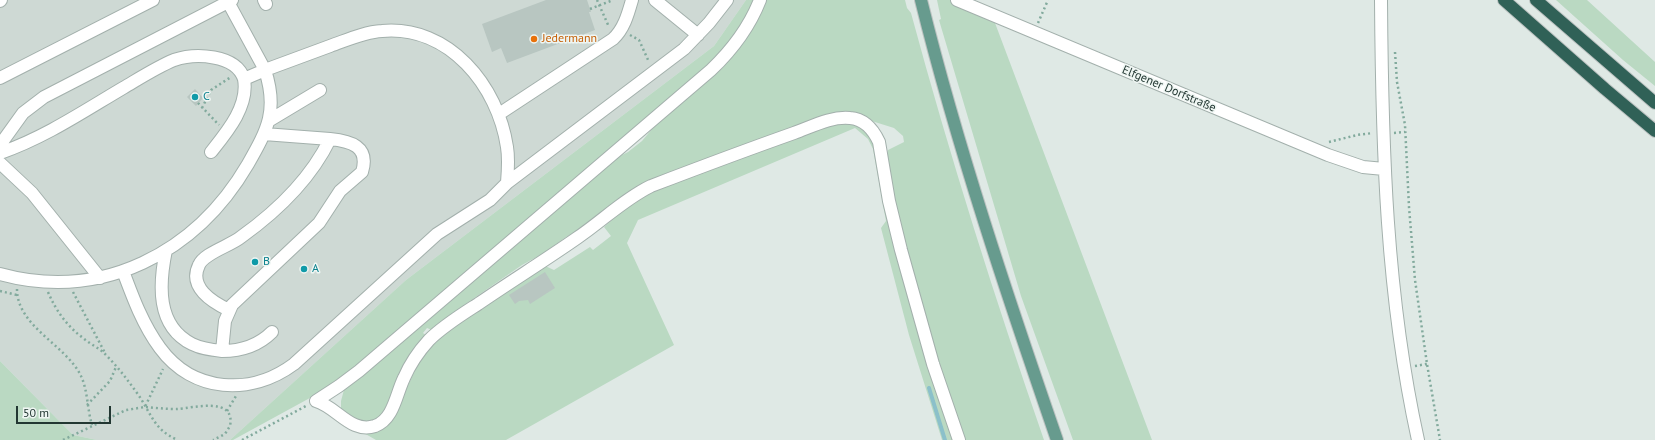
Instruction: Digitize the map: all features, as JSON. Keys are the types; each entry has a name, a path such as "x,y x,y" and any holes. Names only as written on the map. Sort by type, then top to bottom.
{"highway":[{"path":"1504,0 1605,90 1655,131"},
{"path":"1536,0 1655,103"}],"main road":[{"path":"921,0 932,45 988,233 1057,440"}],"street":[{"path":"0,78 153,0"},
{"path":"499,114 613,40 623,26 632,0"},
{"path":"655,0 698,35"},
{"path":"124,271 145,324 157,344 168,358 189,373 217,385 230,386 262,381 278,375 294,364 437,234 490,200 507,183 625,95 698,35 727,0"},
{"path":"316,402 359,371 711,70 743,34 760,0"},
{"name":"Elfgener Dorfstraße","path":"957,0 1328,155 1363,167 1384,169"},
{"path":"1381,0 1384,169 1394,292 1404,368 1418,440"},
{"path":"0,145 23,113 44,97 230,1 265,70 270,91 271,104 270,120 264,134 244,170 223,200 198,226 166,250 140,265 100,278 69,282 45,282 18,279 0,274"},
{"path":"242,75 265,70 369,32 396,30 433,40 461,58 483,82 492,98 499,114 507,148 507,183"},
{"path":"0,153 44,133 143,76 175,60 188,57 212,58 226,62 242,75 245,90 241,105 226,132 211,152"},
{"path":"270,120 320,90"},
{"path":"316,402 329,406 356,426 366,428 379,424 385,419 390,411 412,362 434,335 510,282 579,237 642,191 656,184 769,142 826,122 846,118 856,119 867,125 879,142 888,201 901,250 935,370 959,440"},
{"path":"222,352 225,321 229,310 236,301 319,223 340,191 362,172 363,158 358,147 350,142 264,134"},
{"path":"229,310 210,299 200,288 196,276 199,265 204,258 227,247 242,237 279,205 312,169 324,152 330,139"},
{"path":"0,163 32,193 100,278"},
{"path":"166,250 162,270 161,289 169,322 178,334 192,344 206,349 222,352 250,347 262,341 272,332"}],"path":[{"path":"590,9 613,0"},
{"path":"1033,32 1048,0"},
{"path":"1395,48 1397,82 1405,132 1415,280 1440,440"},
{"path":"202,108 211,90 242,75"},
{"path":"198,103 226,132"},
{"path":"1328,143 1357,135 1405,132"},
{"path":"18,279 17,294 19,304 29,320 70,361 80,374 92,425"},
{"path":"45,282 52,301 62,317 80,336 105,354 116,366 135,390 159,429 178,440"},
{"path":"69,282 105,354"},
{"path":"0,291 17,294"},
{"path":"145,407 168,358"},
{"path":"87,405 110,381 116,366"},
{"path":"242,440 316,402"},
{"path":"63,440 126,410 145,407 175,409 215,406 223,408 230,416 230,426 225,434 213,440"}],"shaded area":[{"path":"0,0 746,0 714,46 406,280 230,440 97,440 73,435 0,361"}],"green space":[{"path":"746,0 754,0 748,15 720,57 354,369 319,393 233,440 230,440 406,280 714,46"},
{"path":"764,0 905,0 907,8 911,13 941,121 974,228 1044,440 962,440 922,313 886,164 888,150 904,142 903,136 894,128 859,117 666,176 603,216 566,237 544,253 522,265 467,303 432,330 427,328 423,333 427,336 400,375 381,418 376,422 354,420 341,409 341,401 345,386 614,159 628,152 642,141 658,122 688,95"},
{"path":"937,0 950,0 992,15 1152,440 1073,440 1021,296 939,20 941,19"},
{"path":"1556,0 1587,0 1655,62 1655,86 1623,60"},
{"path":"845,121 861,125 872,137 956,440 942,440 909,335 881,228 886,221 873,149 868,139 855,128 638,220 627,243 674,345 506,440 376,440 362,432 392,419 421,358 436,340 543,265 554,270 590,247 593,250 611,236 604,227 640,195 806,133"},
{"path":"0,361 73,435 97,440 0,440"}],"building":[{"name":"Jedermann","path":"546,0 587,0 595,30 507,63 501,48 492,52 482,24"},
{"name":"C","path":"195,89 203,98 196,106 187,97"},
{"path":"545,272 555,288 530,304 528,300 519,301 515,304 509,295"}],"waterway":[{"path":"929,388 945,440"}],"place":[{"name":"Jedermann","path":"534,39"},
{"name":"C","path":"195,97"},
{"name":"B","path":"255,262"},
{"name":"A","path":"304,269"}]}
